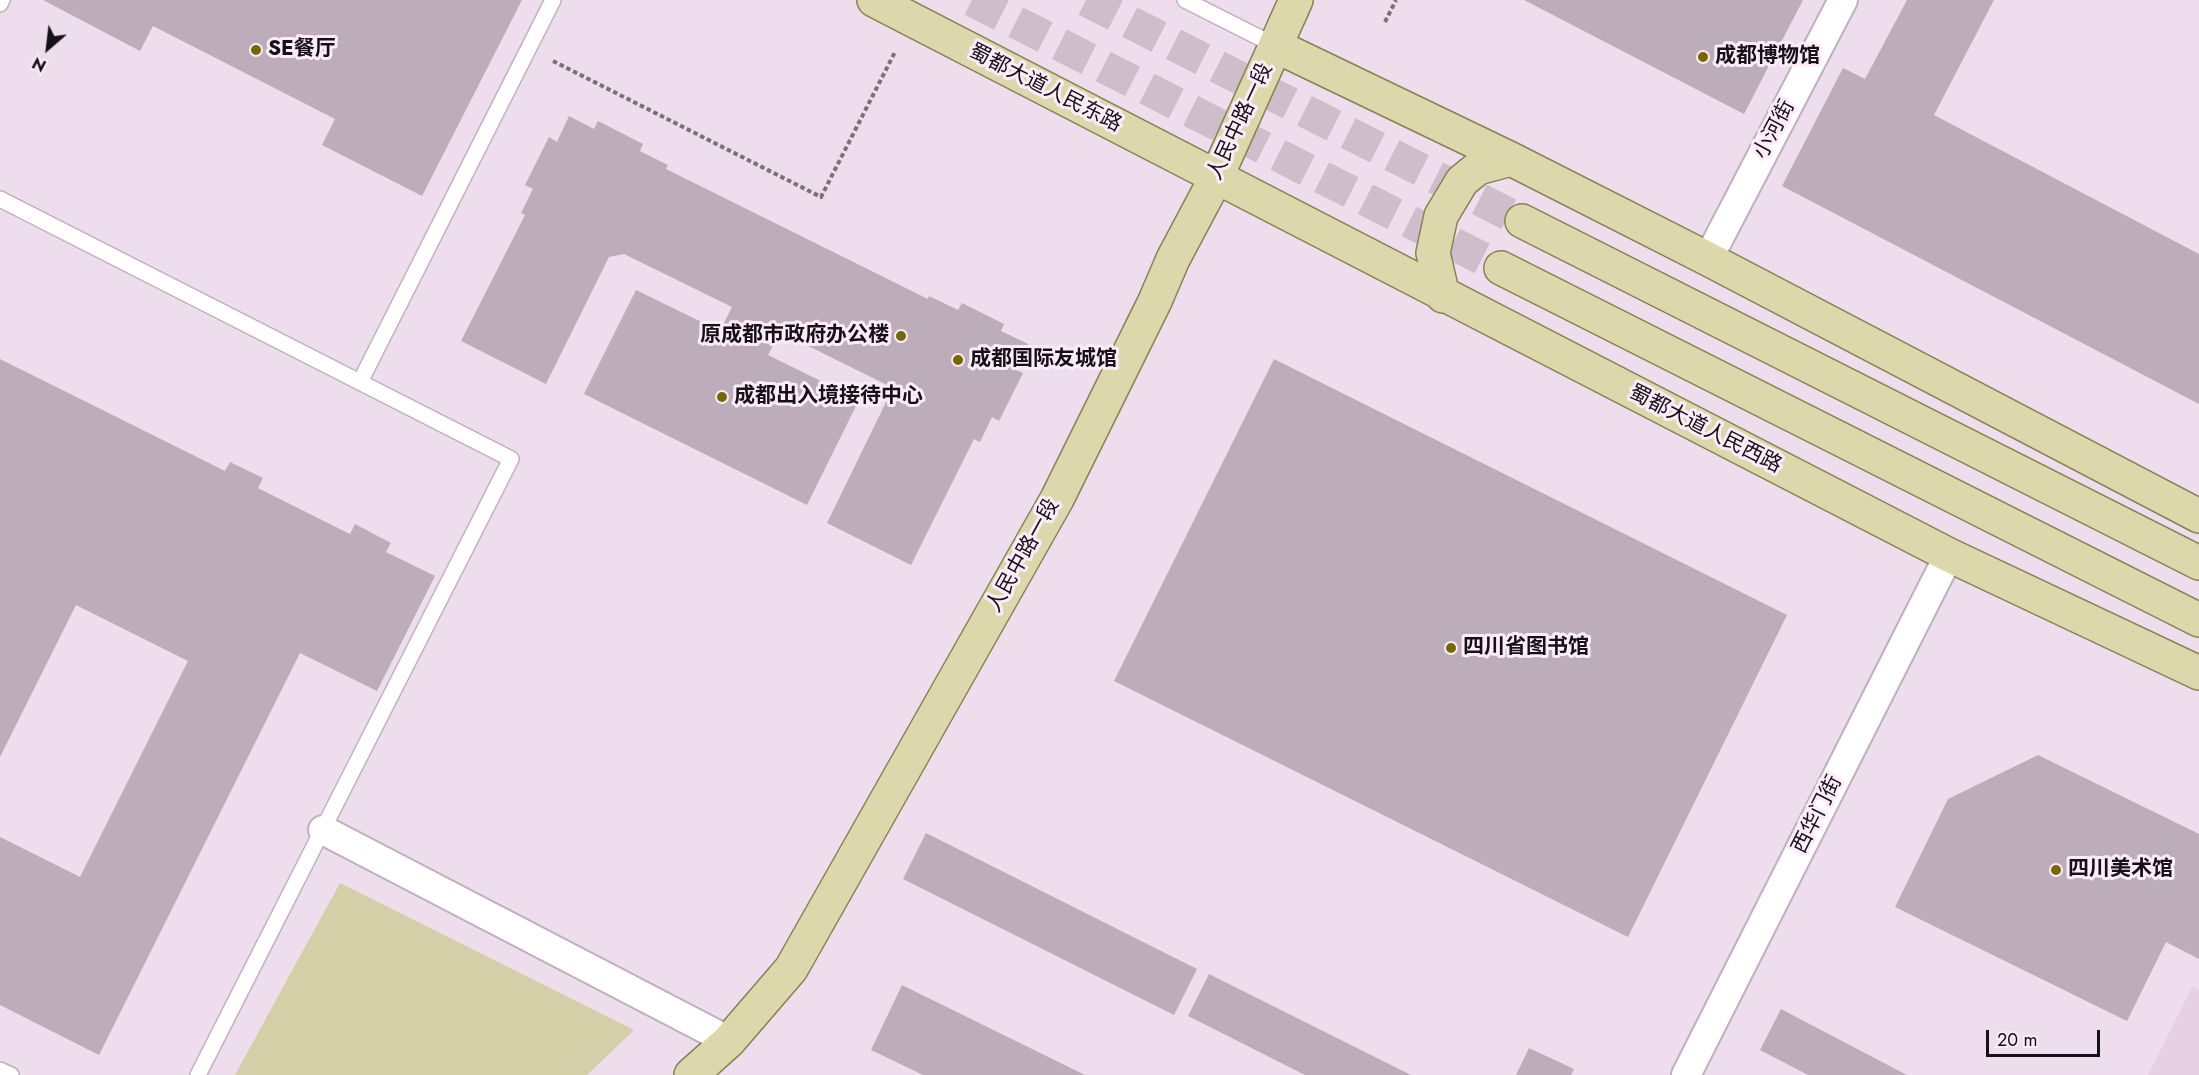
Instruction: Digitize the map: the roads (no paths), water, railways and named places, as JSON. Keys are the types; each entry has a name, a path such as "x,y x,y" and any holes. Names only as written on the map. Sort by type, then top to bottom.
{"main road":[{"name":"蜀都大道人民东路","path":"874,0 1216,178"},
{"name":"人民中路一段","path":"691,1075 729,1041 791,969 1039,530 1216,178 1296,0"},
{"path":"1276,46 1511,159 1708,259 2199,516"},
{"path":"1443,296 1433,253 1441,216 1462,180 1478,168 1511,159"},
{"name":"蜀都大道人民西路","path":"1216,178 1950,555 2199,673"},
{"path":"1522,221 2199,563"},
{"path":"1501,268 2199,620"}],"street":[{"name":"小河街","path":"1708,259 1843,0"},
{"name":"西华门街","path":"1686,1075 1950,555"},
{"path":"323,830 729,1041"}],"lane":[{"path":"360,382 553,0"},
{"path":"1185,0 1276,46"},
{"path":"0,199 511,459 198,1075"},
{"path":"0,1070 11,1075"}],"tunnel":[{"path":"972,0 1501,268"},
{"path":"1086,0 1522,221"}],"place":[{"name":"SE餐厅","path":"256,50"},
{"name":"成都博物馆","path":"1703,57"},
{"name":"原成都市政府办公楼","path":"901,336"},
{"name":"成都国际友城馆","path":"958,360"},
{"name":"成都出入境接待中心","path":"722,397"},
{"name":"四川省图书馆","path":"1451,648"},
{"name":"四川美术馆","path":"2056,870"}]}
